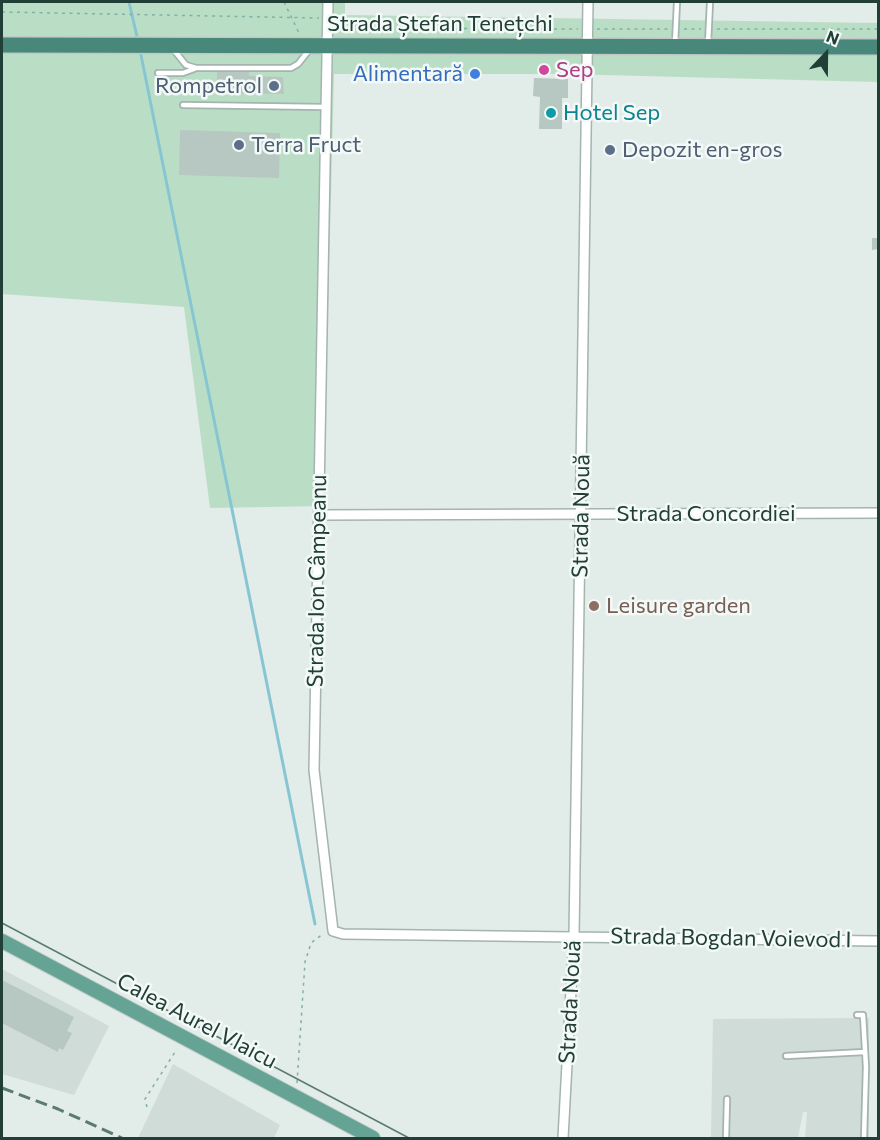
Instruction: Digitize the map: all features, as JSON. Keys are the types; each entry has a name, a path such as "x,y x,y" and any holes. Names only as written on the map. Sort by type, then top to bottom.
{"highway":[{"name":"Strada Ștefan Tenețchi","path":"2,45 879,47"}],"main road":[{"name":"Calea Aurel Vlaicu","path":"2,941 373,1138"}],"street":[{"name":"Strada Ion Câmpeanu","path":"328,2 327,18 314,47 325,107 314,784 333,931"},
{"name":"Strada Nouă","path":"563,1138 574,935 588,2"},
{"name":"Strada Concordiei","path":"318,515 879,513"},
{"name":"Strada Bogdan Voievod I","path":"333,931 343,934 574,935 879,941"}],"lane":[{"path":"675,46 677,2"},
{"path":"708,46 710,2"},
{"path":"171,46 182,62 196,68"},
{"path":"158,73 183,73 196,68 291,68 314,47"},
{"path":"183,105 325,107"},
{"path":"857,1014 863,1015 864,1138"},
{"path":"786,1056 865,1052"},
{"path":"726,1138 727,1099"}],"path":[{"path":"284,2 291,17 314,47"},
{"path":"2,12 327,18 360,28 879,29"},
{"path":"297,1098 305,962 315,937 333,931"},
{"path":"147,1107 145,1099 184,1038"}],"shaded area":[{"path":"2,969 109,1026 74,1095 2,1074"},
{"path":"869,1018 869,1138 805,1138 807,1112 803,1112 798,1138 711,1138 713,1019"},
{"path":"173,1064 280,1125 274,1138 138,1138"}],"green space":[{"path":"2,2 345,2 345,15 878,23 878,82 564,74 334,74 323,506 210,508 184,307 2,294"}],"building":[{"path":"217,71 249,71 249,76 283,77 284,94 217,93"},
{"name":"Hotel Sep","path":"534,78 568,79 568,98 562,98 562,129 539,129 540,97 533,96"},
{"path":"180,130 280,133 279,178 179,175"},
{"path":"872,238 878,238 878,249 872,250"},
{"path":"2,980 74,1017 67,1031 72,1033 63,1050 59,1048 58,1052 2,1023"}],"waterway":[{"path":"129,2 138,41"},
{"path":"140,50 315,924"}],"tram line":[{"path":"2,923 409,1138"}],"railway":[{"path":"2,1088 58,1109 122,1138"}],"place":[{"name":"Sep","path":"544,70"},
{"name":"Alimentară","path":"475,74"},
{"name":"Rompetrol","path":"274,86"},
{"name":"Hotel Sep","path":"551,113"},
{"name":"Terra Fruct","path":"239,145"},
{"name":"Depozit en-gros","path":"610,150"},
{"name":"Leisure garden","path":"594,606"}]}
